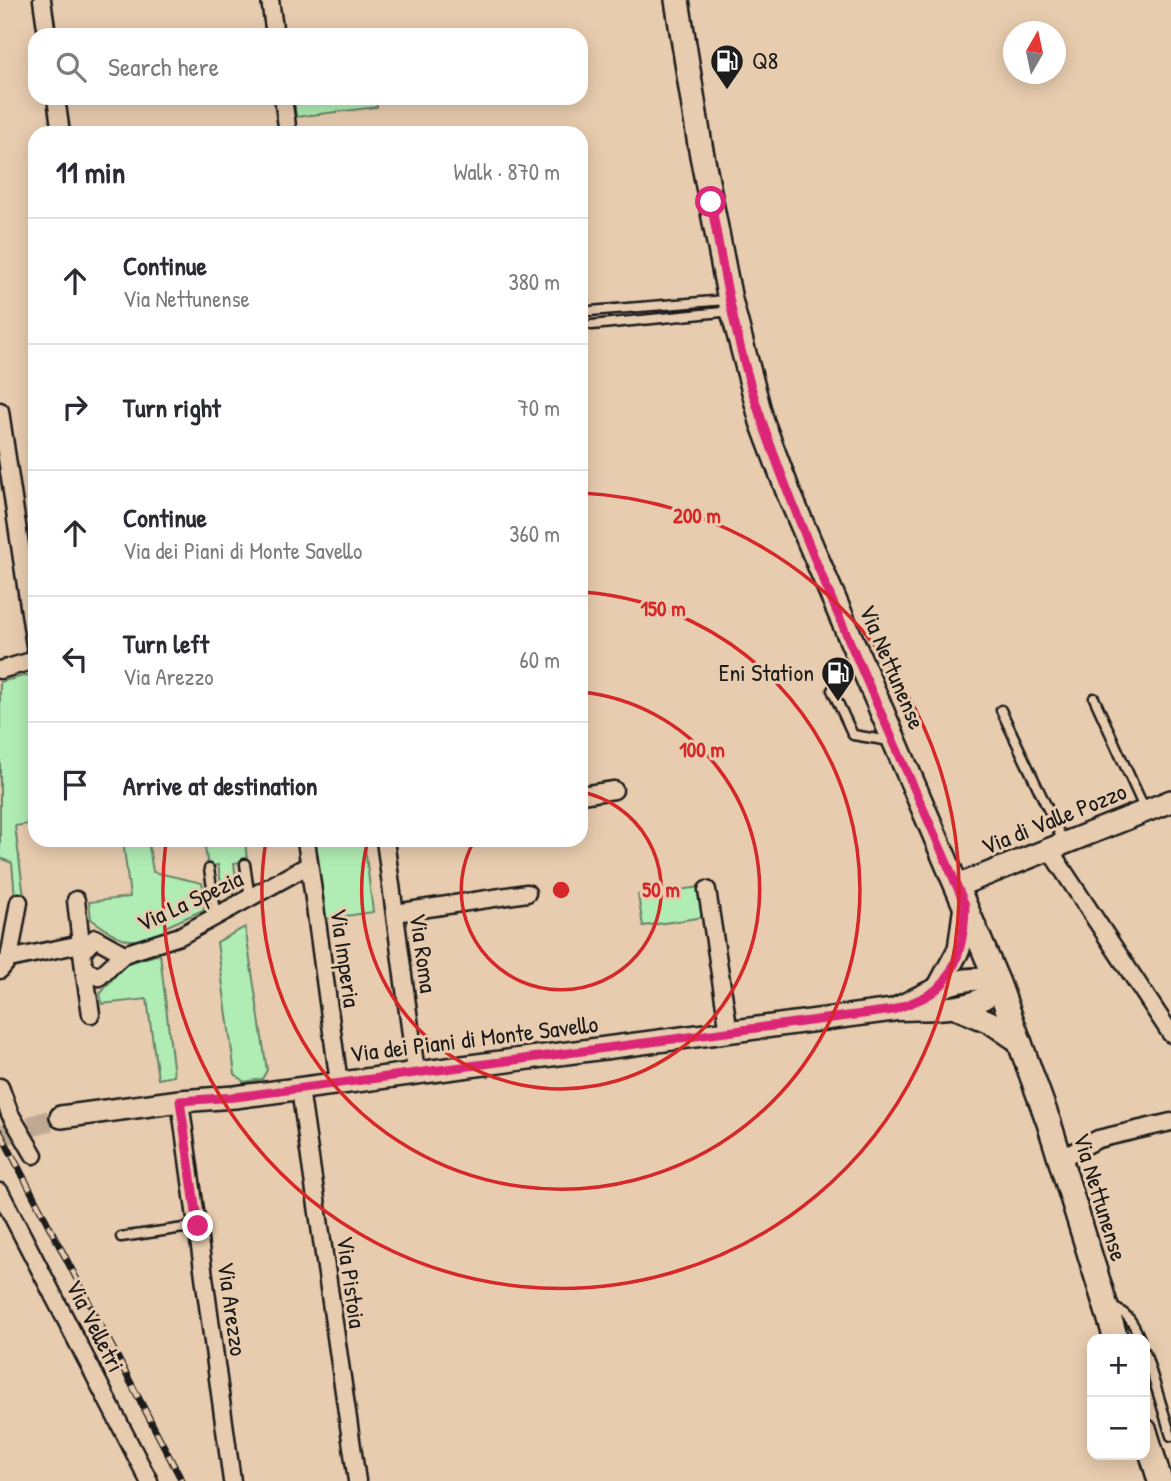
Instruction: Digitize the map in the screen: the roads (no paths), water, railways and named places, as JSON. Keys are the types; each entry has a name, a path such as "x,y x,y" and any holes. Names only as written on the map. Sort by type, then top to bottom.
{"main road":[{"name":"Via Nettunense","path":"677,0 700,145 731,305 762,422 789,494 998,982 1060,1159 1114,1334"},
{"path":"1150,1448 1160,1481"}],"street":[{"path":"42,0 46,28"},
{"path":"270,0 274,28"},
{"path":"57,105 60,126"},
{"path":"284,105 287,126"},
{"path":"0,411 28,599"},
{"path":"0,670 28,662"},
{"path":"588,794 614,790"},
{"name":"Via di Valle Pozzo","path":"961,895 1056,846 1171,800"},
{"path":"1056,846 1171,1034"},
{"name":"Via Imperia","path":"307,847 339,1083"},
{"name":"Via Roma","path":"386,847 416,1072"},
{"name":"Via La Spezia","path":"88,994 99,977 124,954 162,944 217,918 309,865"},
{"path":"707,890 729,1032"},
{"path":"395,913 527,893"},
{"path":"938,988 959,949 961,895"},
{"name":"Via La Spezia","path":"76,901 79,926 86,944 124,954"},
{"path":"19,902 5,965 86,944 84,969 91,1014"},
{"path":"84,969 99,977"},
{"path":"972,978 998,982 991,995 981,1002 893,1010 938,988 972,978"},
{"path":"950,1006 982,1017 1021,1043"},
{"name":"Via dei Piani di Monte Savello","path":"61,1117 300,1089 893,1010"},
{"path":"0,1087 10,1114 34,1156"},
{"name":"Via Pistoia","path":"300,1089 357,1481"},
{"name":"Via Arezzo","path":"180,1101 232,1481"},
{"path":"1060,1159 1098,1139 1171,1122"},
{"name":"Via Velletri","path":"0,1192 149,1481"}],"lane":[{"path":"590,311 731,305"},
{"path":"592,325 731,305"},
{"path":"858,657 832,690 853,735 895,741"},
{"path":"1094,698 1145,811"},
{"path":"1001,710 1056,846"},
{"path":"245,864 250,900"},
{"path":"209,869 217,918"},
{"path":"121,1237 198,1226"},
{"path":"1106,1306 1127,1316 1137,1334"},
{"path":"1150,1368 1171,1436"}],"tunnel":[{"path":"0,1136 61,1117"}],"railway":[{"path":"0,1132 182,1481"}],"place":[{"name":"Q8","path":"727,91"},
{"name":"Eni Station","path":"838,703"}]}
